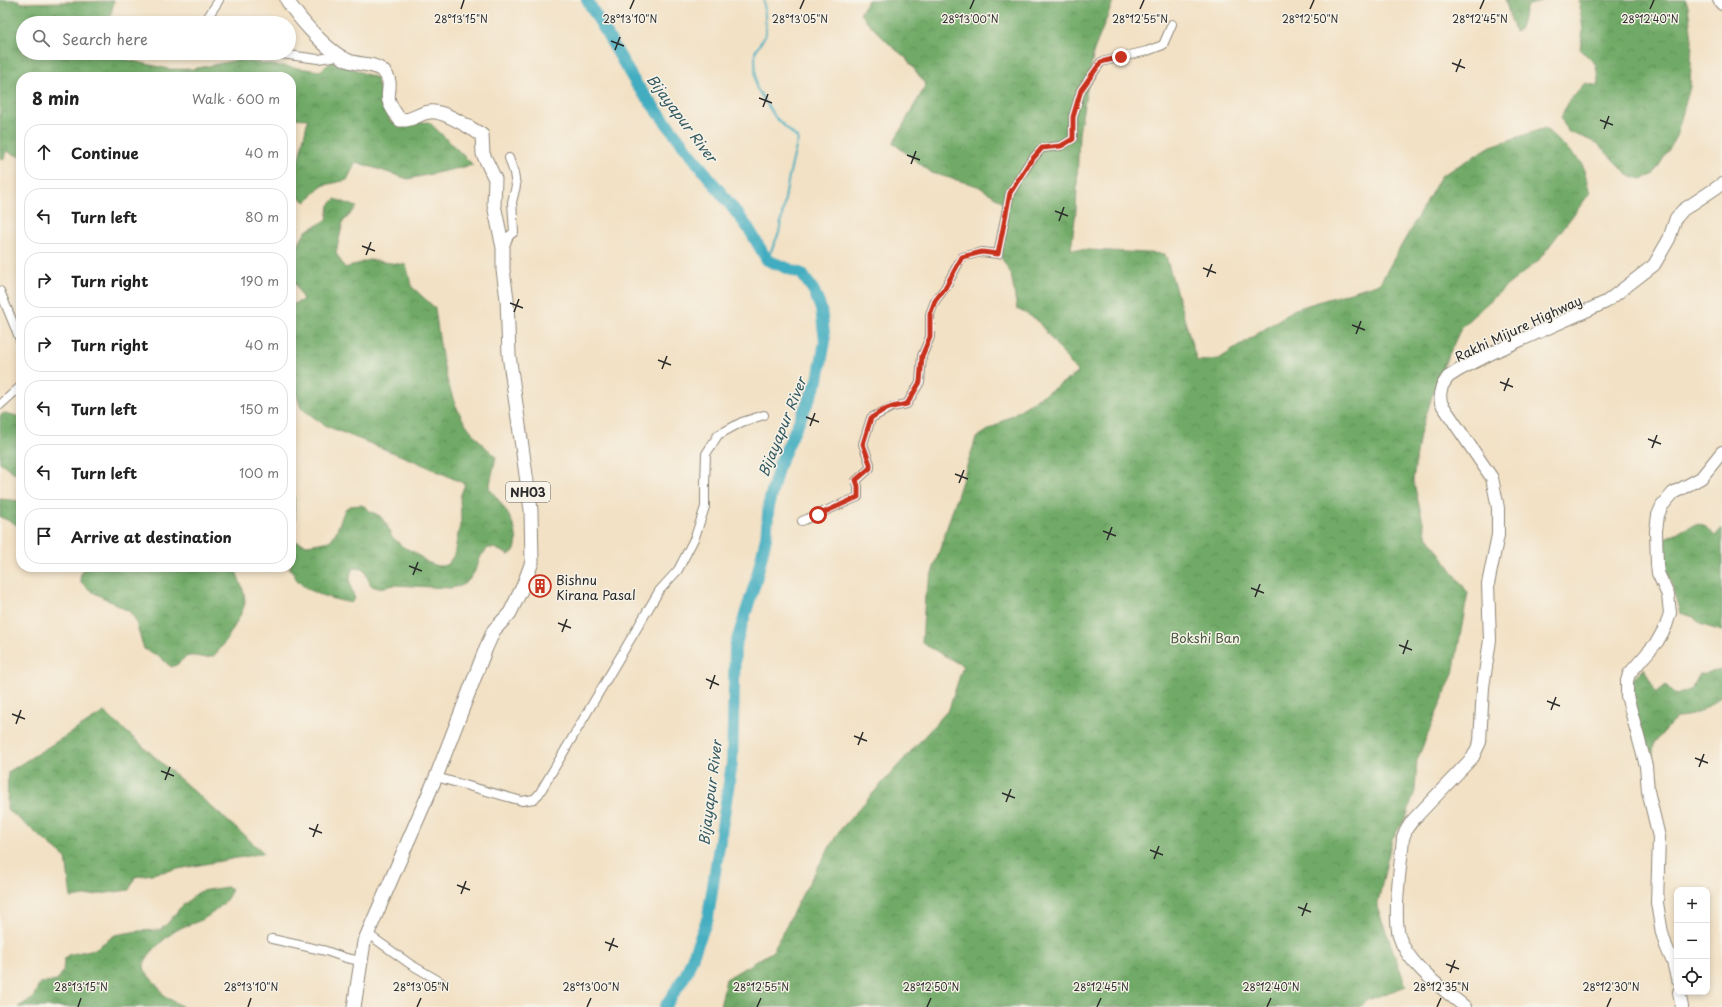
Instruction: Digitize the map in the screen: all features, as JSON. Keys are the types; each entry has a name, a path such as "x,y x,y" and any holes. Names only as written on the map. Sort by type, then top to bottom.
{"main road":[{"name":"NH03","path":"287,0 293,10 317,37 339,56 353,63 375,67 384,72 388,78 390,88 388,100 400,120 409,120 431,112 445,115 482,135 483,154 495,179 494,205 503,248 503,270 507,299 509,355 531,510 532,562 523,586 510,613 494,630 486,648 436,777 364,942 354,1007"},
{"path":"1719,0 1722,4"},
{"name":"Rakhi Mijure Highway","path":"1465,1007 1431,980 1412,959 1400,937 1397,922 1403,838 1407,828 1473,757 1480,742 1483,686 1490,640 1488,584 1498,535 1498,508 1492,478 1441,403 1440,394 1442,386 1448,378 1459,370 1494,352 1606,302 1654,264 1669,239 1676,218 1683,210 1722,184"},
{"path":"1674,966 1662,933 1657,903 1659,837 1649,797 1646,766 1626,688 1629,674 1657,642 1666,626 1670,613 1668,595 1658,573 1657,565 1656,531 1658,515 1662,506 1673,493 1701,478 1722,452"},
{"path":"1680,995 1682,1007"}],"street":[{"path":"209,16 219,0"},
{"path":"802,522 858,497 858,486 856,480 870,468 863,444 871,418 892,407 907,404 920,382 922,356 930,337 930,314 935,301 945,288 962,257 982,252 998,254 1010,193 1029,163 1042,148 1061,146 1073,139 1073,117 1081,90 1101,62 1147,51 1163,45 1172,24"},
{"path":"296,56 318,59 339,56"},
{"path":"503,248 514,232 512,202 516,186 514,173 509,158"},
{"path":"0,291 16,330"},
{"path":"0,405 16,391"},
{"path":"436,777 522,801 534,799 545,786 659,591 678,570 695,537 705,508 704,484 706,454 718,434 742,422 764,416"},
{"path":"368,934 410,964 441,982"},
{"path":"272,939 326,950 346,958 361,961"}],"green space":[{"path":"0,0 19,0 21,3 114,1 111,16 16,16 16,60 128,60 169,69 193,69 237,60 320,71 333,61 376,78 391,123 429,122 473,165 408,179 356,162 347,180 321,186 306,202 296,195 296,171 308,119 296,118 296,72 16,72 16,155 6,151 4,159 0,158"},
{"name":"Bokshi Ban","path":"868,0 1114,0 1094,50 1079,133 1076,211 1071,249 1165,254 1197,361 1219,359 1295,309 1380,283 1441,176 1491,146 1545,128 1582,163 1590,193 1538,261 1504,288 1462,326 1438,378 1420,434 1413,480 1426,534 1468,593 1453,674 1417,760 1415,791 1406,818 1392,839 1377,907 1406,986 1368,1000 1360,1007 720,1007 726,979 773,951 803,893 839,831 949,709 963,666 922,643 925,595 976,438 1078,373 1036,319 1017,309 1011,274 1001,257 1004,219 1003,202 978,186 932,173 893,143 926,85 906,58 889,44 860,14"},
{"path":"1505,0 1544,0 1527,6 1519,30 1515,32"},
{"path":"1579,0 1685,0 1688,6 1692,41 1690,87 1675,140 1653,175 1641,179 1628,175 1597,143 1567,131 1561,118 1567,103 1585,83 1599,86 1596,65 1580,49 1583,31"},
{"path":"335,199 357,207 343,222 336,253 345,268 369,260 406,265 412,287 435,308 444,364 451,392 462,418 469,429 496,457 489,488 510,518 516,535 516,544 514,552 509,555 494,548 488,548 481,556 475,571 469,580 461,586 450,588 395,585 378,588 372,586 364,569 353,568 350,580 355,599 351,603 316,593 303,586 292,572 296,572 296,541 307,545 331,540 337,530 345,509 350,506 361,505 380,516 387,525 391,536 403,547 414,552 427,562 437,566 448,564 454,555 461,520 460,497 465,484 417,462 326,426 301,408 296,393 296,303 303,300 296,285 296,249 306,231 327,220 329,205"},
{"path":"5,413 16,416 16,474 0,462 0,415"},
{"path":"0,499 16,501 16,525 0,517"},
{"path":"1696,524 1704,525 1715,536 1722,528 1722,631 1702,625 1694,617 1680,613 1663,556 1665,538"},
{"path":"82,572 237,572 243,589 245,602 232,630 217,653 206,658 189,656 171,667 159,656 144,649 135,619 130,612 91,591 81,582 80,577"},
{"path":"1644,668 1656,693 1666,685 1676,695 1691,689 1700,674 1722,670 1722,695 1697,713 1677,717 1654,743 1652,762 1647,758 1646,743 1629,696 1632,680"},
{"path":"104,712 264,853 135,877 129,890 71,898 66,858 7,809 8,772"},
{"path":"227,887 232,889 227,899 219,908 197,922 175,931 152,951 145,962 145,971 159,987 163,995 183,1007 18,1007 33,998 40,983 57,981 63,971 64,960 68,955 95,949 115,935 138,931 160,930 168,923 179,909 196,894 201,891"}],"waterway":[{"name":"Bijayapur River","path":"587,0 636,84 749,229 767,260 802,274 814,291 821,309 825,341 818,380 779,465 769,503 766,538 756,580 735,647 732,763 708,917 686,974 665,1007"},
{"path":"764,0 766,34 755,52 756,87 775,117 798,139 789,176 779,233 767,260"}],"place":[{"name":"Bishnu Kirana Pasal","path":"540,586"}],"route":[{"path":"818,515 858,497 858,486 856,480 870,468 863,444 871,418 892,407 907,404 912,397 920,382 922,356 930,337 930,314 935,301 945,288 951,274 962,257 982,252 998,254 1010,193 1029,163 1042,148 1061,146 1073,139 1073,117 1081,90 1101,62 1121,57"}]}
